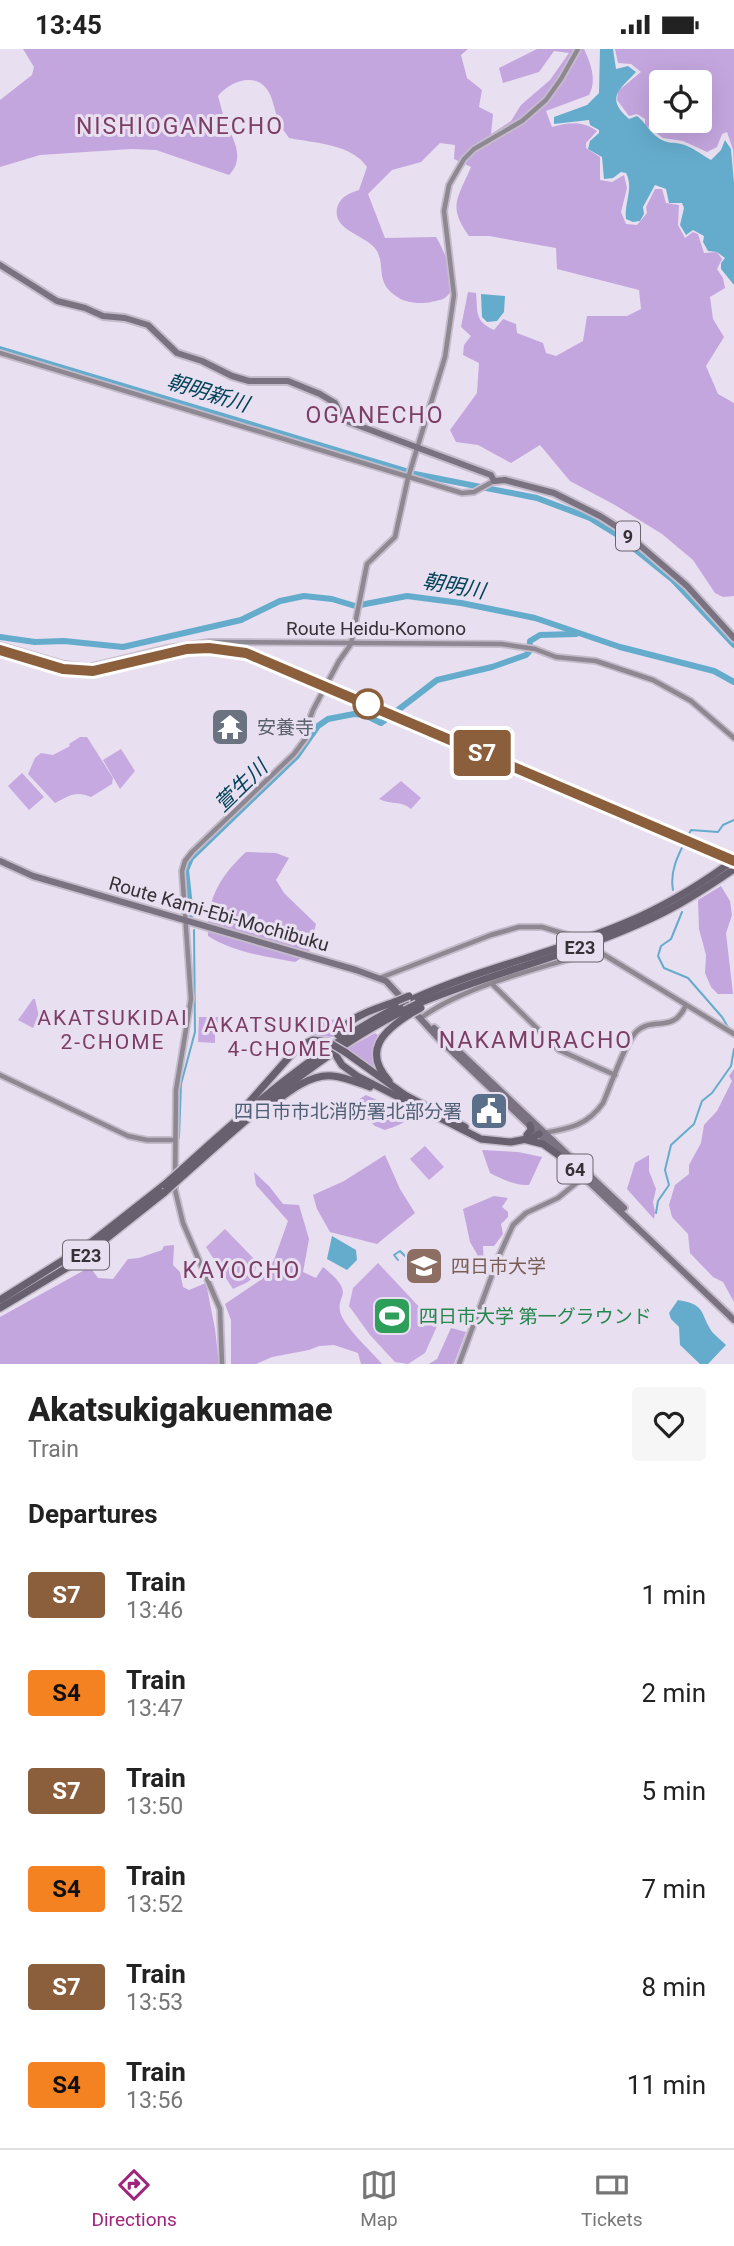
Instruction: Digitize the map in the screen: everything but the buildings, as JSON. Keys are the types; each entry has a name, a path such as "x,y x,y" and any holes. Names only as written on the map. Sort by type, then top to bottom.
{"highway":[{"name":"E23","path":"417,1008 494,968 626,923 732,865"},
{"name":"E23","path":"417,1008 484,979 629,929 673,907 732,865"},
{"path":"402,1096 381,1070 377,1051 383,1034 403,1008"},
{"path":"338,1035 344,1026 354,1019 403,1008 417,1008"},
{"path":"165,1189 269,1092 314,1056 361,1026 403,1008 417,1008"},
{"path":"204,1154 294,1050 308,1041 328,1042 402,1096"},
{"path":"337,1057 350,1072 402,1096 481,1139 502,1142 542,1133"},
{"path":"204,1154 280,1099 317,1077 341,1077 402,1096"},
{"path":"527,1137 531,1130 530,1125"},
{"path":"527,1137 543,1144 564,1159"},
{"name":"E23","path":"0,1300 89,1244 165,1189"},
{"name":"E23","path":"0,1308 78,1261 165,1189"}],"main road":[{"name":"9","path":"0,265 57,301 85,307 103,316 125,318 148,325 177,353 249,381 284,380 295,383 335,403 344,420 491,475 493,482 505,481 554,493 600,516 622,530 693,591 734,638"},
{"name":"Route Kami-Ebi-Mochibuku","path":"0,860 33,877 380,978 417,1008 734,1320"},
{"name":"Route Kami-Ebi-Mochibuku","path":"417,1008 440,1039 530,1125 542,1133 564,1159 586,1176 734,1314"}],"street":[{"path":"222,1364 220,1309 183,1223 176,1195 176,1090 191,999 182,871 187,858 294,754 306,737 307,726 317,701 352,642 367,563 395,537 408,478 445,357 452,315 453,278 444,211 449,185 464,159 474,149 522,121 546,100 578,49"},
{"path":"0,353 462,493 478,490 493,482"},
{"name":"Route Heidu-Komono","path":"0,645 51,661 89,667 168,647 198,643 480,643 523,647 556,657 596,661 653,680 691,701 734,738"},
{"path":"380,978 491,935 519,927 542,927 575,937"},
{"path":"417,1008 441,1005 492,984 595,950 734,1034"},
{"path":"492,984 559,1050 615,1075"},
{"path":"542,1133 571,1128 585,1122 603,1103 635,1033 648,1025 671,1023 678,1018 685,1005"},
{"path":"0,1075 128,1136 147,1140 174,1140"},
{"path":"459,1364 499,1255 513,1226 533,1208 558,1198 586,1176"}],"shaded area":[{"path":"23,49 468,49 461,55 467,78 482,90 479,107 493,114 491,134 511,121 521,105 550,80 569,53 554,51 539,72 503,83 499,68 537,49 584,49 592,72 593,84 589,95 546,111 552,127 580,124 597,131 586,143 586,148 600,157 600,180 612,182 624,175 627,188 621,212 626,224 637,225 647,213 646,207 655,189 662,189 666,203 679,205 678,225 685,238 693,232 698,234 704,253 717,252 722,259 717,269 725,288 710,297 713,319 724,337 706,366 718,394 734,403 734,596 723,597 715,593 693,560 662,534 570,481 540,445 511,463 478,445 456,442 450,430 477,393 479,363 463,355 464,345 471,336 461,327 468,292 476,293 478,315 488,327 494,330 503,319 516,324 517,333 543,343 546,353 556,356 583,341 587,316 627,316 641,309 639,290 557,269 556,248 489,236 469,236 458,217 457,202 471,167 454,159 455,145 440,143 421,162 392,170 368,194 385,238 436,237 446,258 452,285 446,297 427,303 410,302 402,300 386,287 380,257 372,245 339,221 338,205 344,197 359,190 367,167 352,153 342,149 289,138 279,122 268,91 261,83 241,81 218,96 236,146 237,161 229,175 156,150 131,149 40,155 0,167 0,100 32,75 34,67"},
{"path":"615,49 734,49 734,170 733,150 727,132 722,134 717,147 707,152 683,141 663,138 656,133 712,133 712,70 649,70 649,128 645,125 645,119 637,114 629,116 617,100 618,91 641,72 631,64 618,63"},
{"path":"80,737 87,737 113,778 112,784 91,797 76,794 55,803 28,774 35,758 41,753 53,755"},
{"path":"121,749 135,771 120,789 103,760"},
{"path":"22,773 44,797 29,810 8,786"},
{"path":"401,781 421,798 411,809 403,804 379,799"},
{"path":"246,852 276,853 289,858 276,880 284,893 316,924 310,950 295,962 239,950 208,936 209,911 216,889"},
{"path":"721,886 730,901 732,915 726,933 733,994 718,994 711,987 705,973 706,955 699,929 698,900"},
{"path":"33,999 39,1017 33,1028 18,1020"},
{"path":"199,1017 218,1017 215,1043 198,1042"},
{"path":"315,1019 341,1020 333,1037 313,1035"},
{"path":"375,1033 378,1035 373,1053 376,1071 346,1049"},
{"path":"734,1069 734,1302 723,1282 713,1277 690,1253 688,1234 672,1217 669,1205 675,1185 689,1174 689,1165 701,1143 704,1125 717,1111 732,1081 729,1076"},
{"path":"366,1095 410,1115 402,1123 385,1130 375,1126 351,1104"},
{"path":"425,1146 444,1167 429,1180 410,1159"},
{"path":"482,1150 518,1152 542,1157 529,1185 524,1185 509,1182 490,1173"},
{"path":"385,1155 400,1189 415,1213 377,1244 330,1232 317,1209 313,1195 344,1181"},
{"path":"649,1155 649,1171 656,1189 653,1202 654,1219 627,1189 635,1163"},
{"path":"254,1172 283,1204 299,1205 309,1239 303,1272 316,1278 323,1267 335,1277 343,1291 340,1306 345,1322 382,1364 361,1364 358,1353 334,1345 272,1357 256,1364 231,1364 231,1320 225,1304 262,1279 274,1260 288,1221 256,1185"},
{"path":"494,1196 508,1198 502,1207 508,1212 508,1217 501,1224 503,1234 494,1246 483,1246 484,1265 483,1268 478,1268 477,1254 470,1242 463,1209"},
{"path":"225,1229 256,1261 253,1277 233,1289 206,1247"},
{"path":"174,1245 173,1265 180,1272 183,1287 189,1290 206,1283 219,1364 0,1364 0,1317 90,1267 98,1278 113,1279 128,1259 139,1258 162,1250 164,1246"},
{"name":"四日市大学 第一グラウンド","path":"378,1263 437,1326 425,1353 408,1364 395,1362 370,1335 349,1306 353,1288"},
{"path":"451,1328 466,1332 454,1364 429,1364 437,1359"}],"water":[{"path":"600,49 613,49 616,69 628,66 636,72 620,89 616,100 629,119 637,116 649,133 666,142 689,147 711,160 721,150 725,140 731,149 734,183 734,285 721,269 725,258 717,252 708,251 703,242 704,236 693,230 686,235 680,225 684,208 682,203 669,203 666,189 655,185 643,207 644,214 640,221 626,219 629,184 626,173 621,172 613,178 604,179 602,157 588,149 590,141 599,130 590,125 589,120 554,124 554,117 587,105 599,93"},
{"path":"481,294 505,296 504,312 497,321 487,322 482,317"},
{"path":"332,1236 356,1250 357,1260 347,1270 327,1259"},
{"path":"678,1300 699,1308 713,1333 726,1345 708,1364 700,1364 680,1345 679,1327 669,1313"}],"waterway":[{"name":"朝明新川","path":"0,349 406,471"},
{"name":"朝明新川","path":"415,474 537,498 590,518 616,534 673,580 734,645"},
{"name":"朝明川","path":"0,637 35,642 64,641 123,647 241,620 280,601 304,596 332,599 355,606 407,596 461,603 535,618 620,647 714,671 734,682"},
{"name":"萱生川","path":"191,915 186,870 191,858 297,756 318,726 328,719 354,714 365,715 381,723 437,680 492,667 526,655 530,641 540,635 576,634"},
{"path":"673,890 674,867 691,830 718,832 723,825 734,820"},
{"path":"682,912 671,939 661,946 658,956 664,968 688,978 728,1027"},
{"path":"179,1138 181,1084 195,1032 194,930"},
{"path":"656,1213 658,1201 669,1185 665,1170 671,1145 694,1124 702,1101 712,1093 731,1066 734,1049"},
{"path":"398,1260 394,1255 400,1251 409,1260 427,1248"}],"railway":[{"path":"0,650 47,665 84,671 116,668 185,651 223,649 245,653 734,861"}],"train":[{"name":"S7","path":"0,650 63,669 93,671 187,649 209,648 246,653 734,861"}],"place":[{"name":"安養寺","path":"230,727"},
{"name":"四日市市北消防署北部分署","path":"489,1111"},
{"name":"四日市大学","path":"424,1266"},
{"name":"四日市大学 第一グラウンド","path":"392,1316"}],"district":[{"name":"NISHIOGANECHO","path":"180,126"},
{"name":"OGANECHO","path":"375,415"},
{"name":"AKATSUKIDAI 2-CHOME","path":"113,1030"},
{"name":"AKATSUKIDAI 4-CHOME","path":"280,1037"},
{"name":"NAKAMURACHO","path":"536,1040"},
{"name":"KAYOCHO","path":"242,1270"}]}
